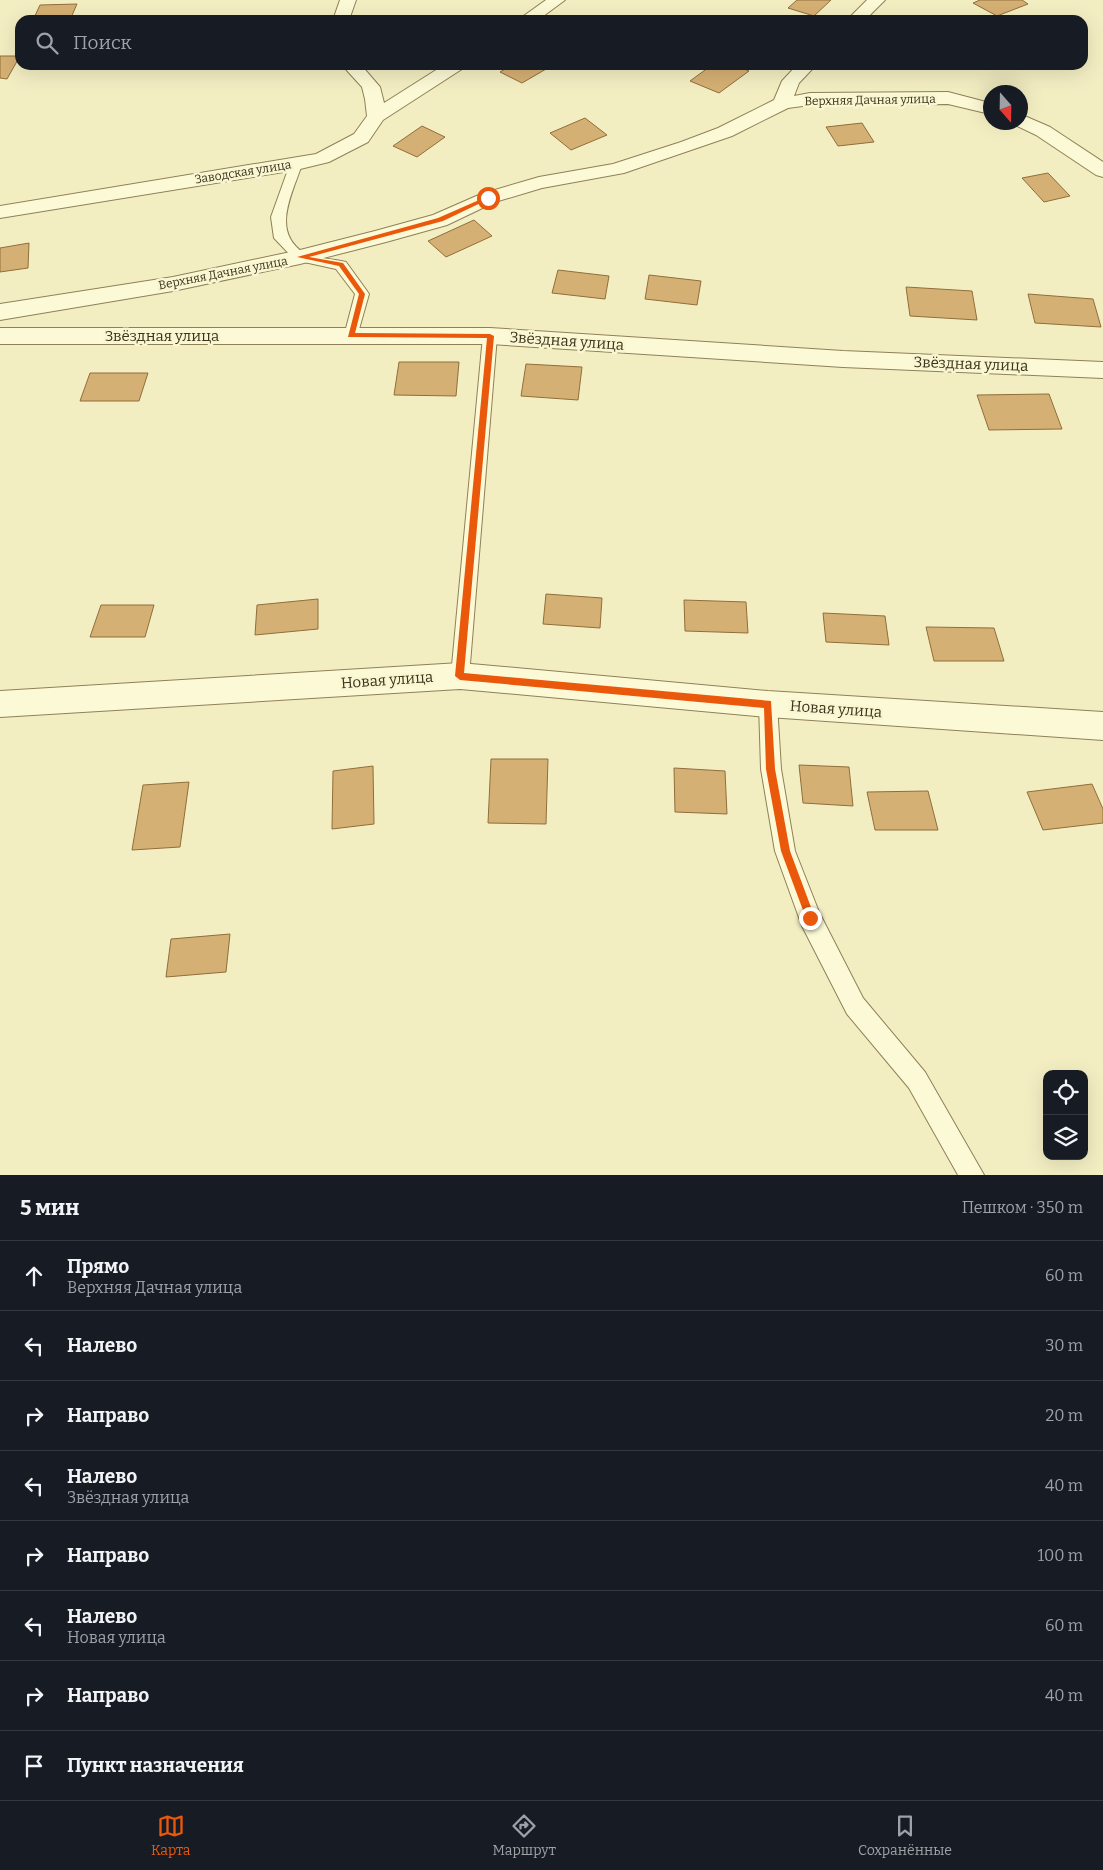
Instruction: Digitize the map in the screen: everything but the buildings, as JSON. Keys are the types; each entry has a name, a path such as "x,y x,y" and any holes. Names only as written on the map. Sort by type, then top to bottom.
{"street":[{"path":"343,15 348,0"},
{"path":"534,15 557,0"},
{"path":"860,15 877,0"},
{"path":"356,70 368,81 375,99 376,116"},
{"name":"Заводская улица","path":"0,212 296,164 322,158 361,138 376,116 448,70"},
{"path":"783,103 786,88 802,70"},
{"name":"Верхняя Дачная улица","path":"0,312 173,284 300,257 440,220 488,198 539,183 617,169 688,146 725,132 783,103 810,99 948,98 983,107"},
{"path":"1028,124 1103,171"},
{"name":"Звёздная улица","path":"0,336 490,336 843,359 1103,370"},
{"name":"Новая улица","path":"0,704 460,676 768,704 1103,726"}],"lane":[{"path":"296,164 278,217 281,238 300,257 341,265 362,294 351,336"},
{"path":"460,676 490,336"},
{"path":"768,704 771,769 785,851 810,918 855,1006 917,1080 972,1175"}],"route":[{"path":"488,198 440,220 300,257 341,265 362,294 351,336 490,336 460,676 768,704 771,769 785,851 810,918"}]}
